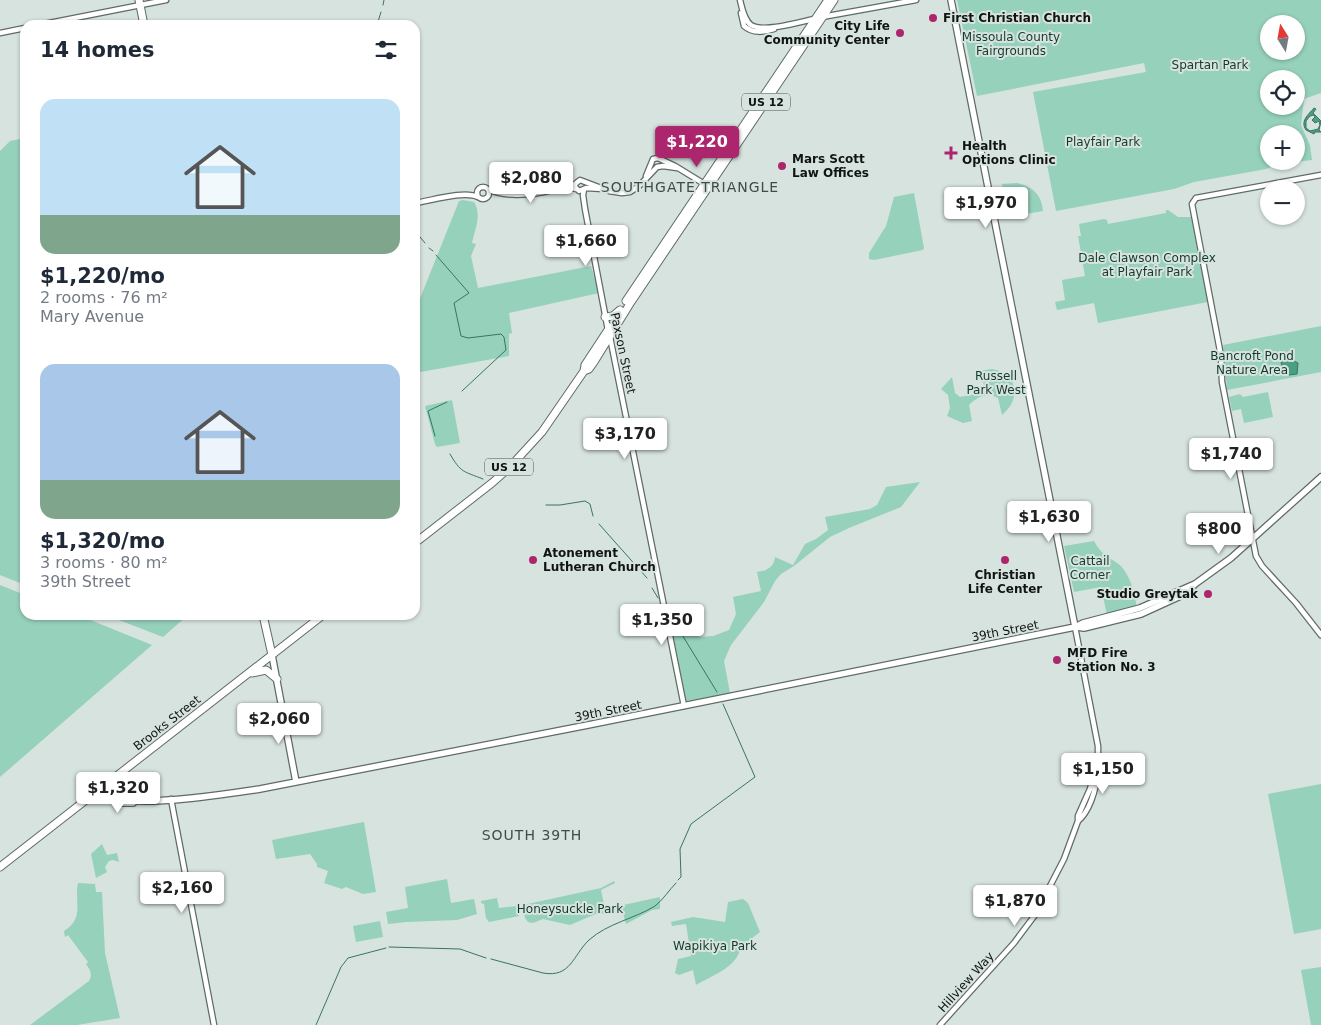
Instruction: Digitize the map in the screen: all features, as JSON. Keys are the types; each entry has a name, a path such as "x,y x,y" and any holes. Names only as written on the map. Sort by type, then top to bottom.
{"highway":[{"name":"US 12","path":"819,18 828,0"},
{"name":"US 12","path":"609,333 620,310 819,18 834,0"},
{"path":"140,3 143,20"},
{"name":"US 12","path":"420,539 492,483 510,467 542,432 584,372 585,365 609,333 706,185"},
{"path":"606,317 613,316 620,310"},
{"path":"264,620 272,655"},
{"name":"Brooks Street","path":"0,867 317,620"},
{"path":"249,674 266,670 277,679"}],"main road":[{"path":"951,0 1075,627"},
{"path":"1075,627 1131,612 1195,584 1226,563 1321,476"},
{"path":"1075,627 1084,628 1135,616 1187,593 1195,584"},
{"path":"1135,616 1169,599 1172,595"},
{"name":"39th Street","path":"91,797 103,795 112,801 123,804 212,796 296,782 1075,627"},
{"path":"272,655 296,782"},
{"name":"39th Street","path":"115,778 112,791 113,796 126,800 142,801"}],"street":[{"path":"62,20 140,3 166,0"},
{"path":"740,0 747,21 754,27 763,28 916,0"},
{"path":"0,33 20,29"},
{"path":"644,180 652,162 656,158 675,166 706,185"},
{"path":"554,190 580,180 584,186 616,193 626,192 639,186 658,167 661,161"},
{"path":"652,162 654,166 658,167 677,168"},
{"path":"1321,175 1196,198 1192,204 1221,356 1222,382 1256,556 1262,566 1296,603 1321,635"},
{"name":"Paxson Street","path":"575,183 585,210"},
{"path":"420,202 459,195 484,186 506,194"},
{"path":"459,195 474,195 483,199 488,196 527,194 571,188 580,191 584,186"},
{"name":"Paxson Street","path":"584,186 585,210 684,706"},
{"path":"478,189 476,193 478,197"},
{"path":"488,189 488,196"},
{"name":"Hillview Way","path":"940,1025 1026,929 1047,894 1064,858 1078,821 1082,818 1092,798 1099,770 1098,746 1075,627"},
{"path":"171,799 214,1025"}],"green space":[{"path":"957,0 1321,0 1321,93 1305,99 1305,70 1260,70 1260,115 1302,115 1301,125 1260,125 1260,170 1194,182 1174,189 1056,211 1033,92 1146,72 1144,63 977,96"},
{"path":"1305,134 1310,145 1312,160 1305,161"},
{"path":"20,139 20,583 0,575 0,151 10,141"},
{"path":"1017,183 1027,186 1035,192 1041,200 1043,211 1014,216 1008,213 1002,184"},
{"path":"914,193 923,250 874,260 869,259 869,253 886,226 894,197"},
{"path":"459,201 474,202 476,207 477,222 472,243 476,244 471,256 478,288 591,266 599,293 509,313 512,333 509,334 509,356 420,372 420,298"},
{"name":"Dale Clawson Complex at Playfair Park","path":"1166,210 1178,217 1191,217 1208,302 1098,323 1094,303 1057,310 1055,302 1065,300 1062,280 1085,276 1078,236 1081,236 1079,224 1104,219 1107,220 1108,224 1166,213"},
{"name":"Bancroft Pond Nature Area","path":"1321,326 1321,372 1227,390 1223,345"},
{"name":"Russell Park West","path":"991,369 1007,375 1012,381 1014,387 1013,401 1008,409 1002,415 998,398 986,395 969,405 972,421 963,423 947,416 950,408 948,395 941,389 952,377 955,393 960,397 976,394 976,391 985,389 980,371"},
{"path":"1268,392 1273,417 1244,423 1241,409 1232,411 1229,397 1240,394 1243,397"},
{"path":"452,400 460,443 437,447 425,406"},
{"path":"920,482 901,507 830,537 794,566 781,574 764,602 731,645 724,661 730,693 686,701 668,610 681,607 683,617 700,637 713,636 729,630 736,614 733,597 761,591 757,572 769,568 775,557 793,565 805,544 828,530 825,517 870,509 877,505 886,487"},
{"name":"Cattail Corner","path":"1094,541 1101,551 1117,563 1125,572 1131,583 1137,607 1107,615 1101,587 1074,592 1064,546"},
{"path":"0,585 20,593 20,620 90,620 152,645 0,777"},
{"path":"119,620 182,620 163,637"},
{"path":"1321,784 1321,929 1294,934 1268,794"},
{"path":"364,822 376,892 363,894 346,887 342,889 324,883 328,871 317,867 310,854 276,859 272,840"},
{"path":"102,844 107,855 117,853 119,862 109,861 105,867 107,872 96,878 91,854"},
{"path":"447,879 451,903 474,899 477,914 457,920 388,924 386,912 408,908 405,887"},
{"name":"Honeysuckle Park","path":"614,881 615,883 601,890 605,909 660,897 660,909 652,910 626,924 622,910 606,914 598,913 570,925 543,919 533,923 528,922 525,918 523,905 601,888"},
{"path":"78,883 95,884 96,892 102,892 105,953 120,1018 77,1025 30,1025 90,979 90,972 86,964 88,962 68,935 65,937 64,931 70,926 77,915"},
{"name":"Honeysuckle Park","path":"497,898 499,908 518,906 519,916 489,922 486,918 484,904 481,901"},
{"name":"Wapikiya Park","path":"743,899 748,903 760,932 744,946 734,961 721,971 696,985 693,970 679,975 675,973 678,959 691,956 686,924 672,926 671,922 693,917 725,922 728,902"},
{"path":"380,921 383,937 356,942 353,926"},
{"path":"1321,967 1321,1025 1311,1025 1301,970"}],"shaded area":[{"path":"1314,108 1316,109 1313,113 1321,121 1319,130 1321,132 1315,132 1314,134 1306,130 1304,121","holes":["1314,115 1315,117 1312,120 1315,123 1319,121 1320,125 1318,129 1310,131 1306,128 1306,121 1310,116"]},
{"path":"1288,358 1298,363 1297,374 1289,375 1282,367 1281,362"}],"waterway":[{"path":"383,5 384,0"},
{"path":"379,20 381,12"},
{"path":"420,237 425,243"},
{"path":"429,248 433,251"},
{"path":"436,255 469,293 454,303 461,336 468,338 501,334 504,337 506,350 462,391"},
{"path":"435,436 428,411 447,402"},
{"path":"450,454 463,471 483,479"},
{"path":"546,505 585,501 590,504 593,516"},
{"path":"599,524 647,578"},
{"path":"652,588 658,598"},
{"path":"670,615 717,692"},
{"path":"678,880 681,877 680,849 691,824 755,777 723,704"},
{"path":"491,959 543,973 552,974 560,972 566,969 596,934 655,906 676,883"},
{"path":"389,947 460,949 486,958"},
{"path":"316,1025 341,967 348,958 386,948"}],"place":[{"name":"First Christian Church","path":"933,18"},
{"name":"City Life Community Center","path":"900,33"},
{"name":"Health Options Clinic","path":"951,153"},
{"name":"Mars Scott Law Offices","path":"782,166"},
{"name":"Atonement Lutheran Church","path":"533,560"},
{"name":"Christian Life Center","path":"1005,560"},
{"name":"Studio Greytak","path":"1208,594"},
{"name":"MFD Fire Station No. 3","path":"1057,660"}],"district":[{"name":"SOUTHGATE TRIANGLE","path":"690,187"},
{"name":"SOUTH 39TH","path":"532,835"}],"park label":[{"name":"Missoula County Fairgrounds","path":"1011,44"},
{"name":"Spartan Park","path":"1210,65"},
{"name":"Playfair Park","path":"1103,142"}]}
